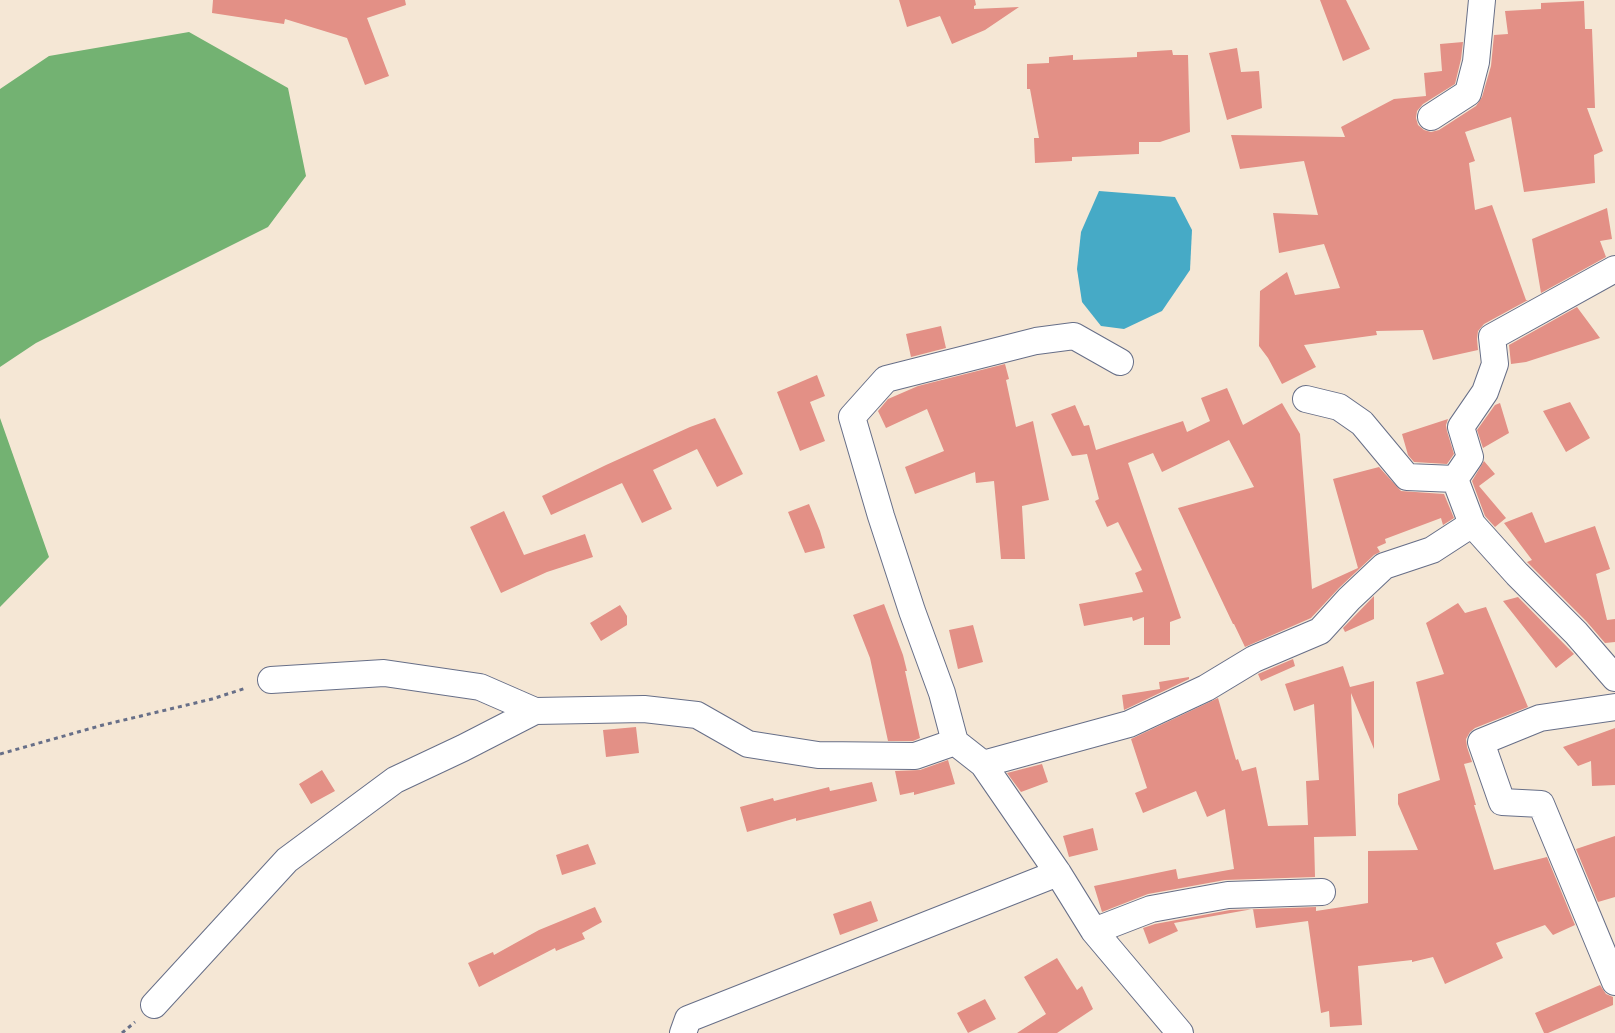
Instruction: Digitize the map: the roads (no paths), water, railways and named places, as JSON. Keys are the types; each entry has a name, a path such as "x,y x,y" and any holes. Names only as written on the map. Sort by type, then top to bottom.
{"street":[{"path":"1431,117 1468,93 1476,62 1482,0"},
{"path":"1455,479 1470,457 1461,427 1485,392 1495,364 1492,337 1615,269"},
{"path":"1120,362 1074,336 1036,341 886,379 852,417 881,516 912,611 942,693 955,742 983,764 1058,873 1094,931 1180,1033"},
{"path":"1306,399 1339,407 1362,423 1407,477 1455,479"},
{"path":"1455,479 1472,524 1517,574 1576,632 1615,678"},
{"path":"983,764 1129,724 1206,688 1254,660 1320,631 1349,599 1384,566 1432,550 1472,524"},
{"path":"272,680 384,673 480,686 535,711 644,709 697,715 748,744 818,755 915,756 955,742"},
{"path":"1615,706 1540,718 1481,742 1502,802 1541,804 1615,982"},
{"path":"154,1005 286,860 395,780 535,711"},
{"path":"683,1033 688,1020 1058,873"},
{"path":"1094,931 1151,909 1228,895 1322,892"}],"water":[{"path":"1099,191 1175,197 1192,230 1190,270 1162,311 1124,329 1101,326 1082,302 1077,269 1081,232"}]}
